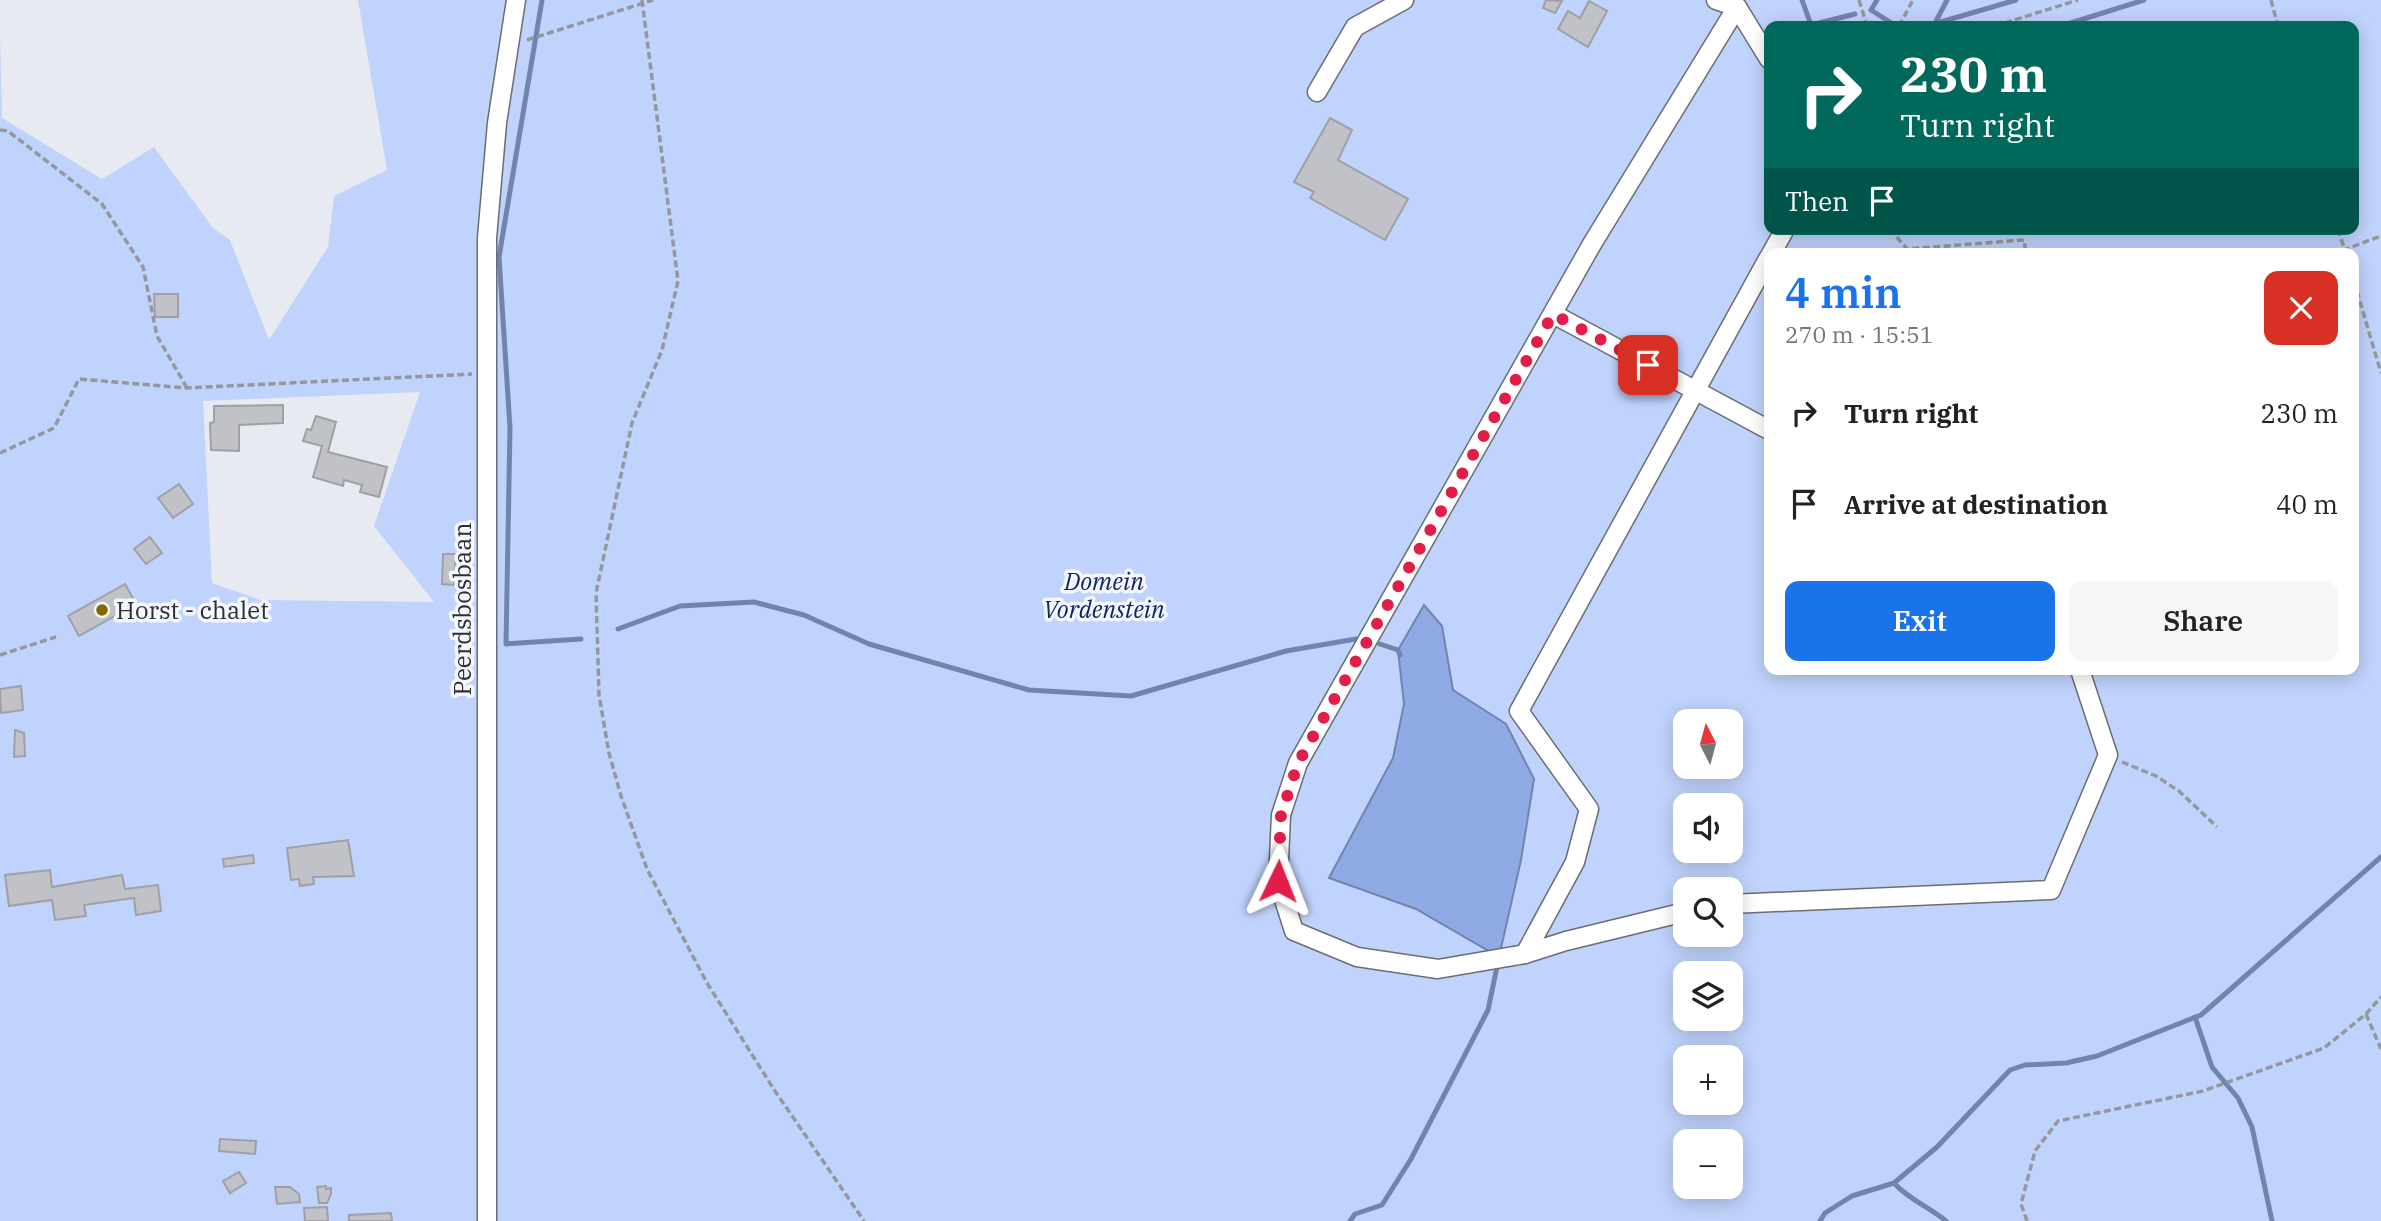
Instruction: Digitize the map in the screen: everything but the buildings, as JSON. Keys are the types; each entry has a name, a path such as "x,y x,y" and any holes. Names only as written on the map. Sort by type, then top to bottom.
{"street":[{"name":"Peerdsbosbaan","path":"488,1221 487,238 497,123 516,0"},
{"path":"1317,92 1354,27 1404,0"},
{"path":"1716,0 1737,7 1764,51"},
{"path":"1673,915 1566,941 1525,954 1438,969 1357,957 1294,931 1278,881 1281,815 1298,763 1553,314 1737,7"},
{"path":"1525,954 1574,862 1589,809 1519,711 1764,266"},
{"path":"1553,314 1764,427"},
{"path":"1743,903 2051,890 2108,755 2082,675"}],"path":[{"path":"509,46 642,1 653,0"},
{"path":"1859,0 1865,21"},
{"path":"1902,21 1913,0"},
{"path":"2011,21 2078,0"},
{"path":"2271,0 2277,21"},
{"path":"642,1 678,281 662,350 632,423 596,593 599,695 609,753 647,869 701,972 773,1088 864,1221"},
{"path":"0,130 8,131 102,204 142,267 158,335 187,388"},
{"path":"2352,248 2381,236"},
{"path":"1920,248 2024,240 2025,248"},
{"path":"2359,298 2381,373"},
{"path":"0,453 54,428 79,379 187,388 486,374"},
{"path":"0,655 57,637"},
{"path":"2108,755 2156,776 2179,791 2217,827"},
{"path":"2027,1221 2021,1204 2035,1151 2058,1121 2203,1091 2324,1048 2367,1014 2381,997"},
{"path":"2367,1014 2381,1049"}],"green space":[{"name":"Domein Vordenstein","path":"358,0 2381,0 2381,1221 0,1221 0,36 2,118 102,179 154,147 213,228 230,240 269,340 328,247 334,196 387,170","holes":["420,392 374,526 434,602 260,600 212,583 203,401"]}],"shaded area":[{"path":"1424,605 1442,626 1453,690 1506,724 1534,779 1521,860 1499,957 1416,909 1329,878 1393,758 1404,704 1398,650"}],"waterway":[{"path":"542,0 499,257 510,428 506,644 581,639"},
{"path":"1802,0 1810,21"},
{"path":"1877,0 1871,10 1888,21"},
{"path":"1936,21 1947,0"},
{"path":"1944,21 2016,0"},
{"path":"2077,21 2144,0"},
{"path":"1827,21 1855,14"},
{"path":"618,629 680,606 754,602 804,615 869,644 1029,690 1131,696 1286,651 1356,639"},
{"path":"1380,644 1398,650 1400,655"},
{"path":"1820,1221 1825,1213 1852,1196 1894,1183 1937,1147 2010,1070 2025,1065 2066,1063 2097,1056 2201,1015 2381,857"},
{"path":"1350,1221 1355,1214 1382,1205 1411,1159 1488,1010 1498,962"},
{"path":"2195,1017 2212,1067 2238,1098 2252,1127 2272,1221"},
{"path":"1894,1183 1946,1221"}],"place":[{"name":"Horst - chalet","path":"102,610"}],"route":[{"path":"1278,881 1281,815 1298,763 1553,314 1648,365"}]}
